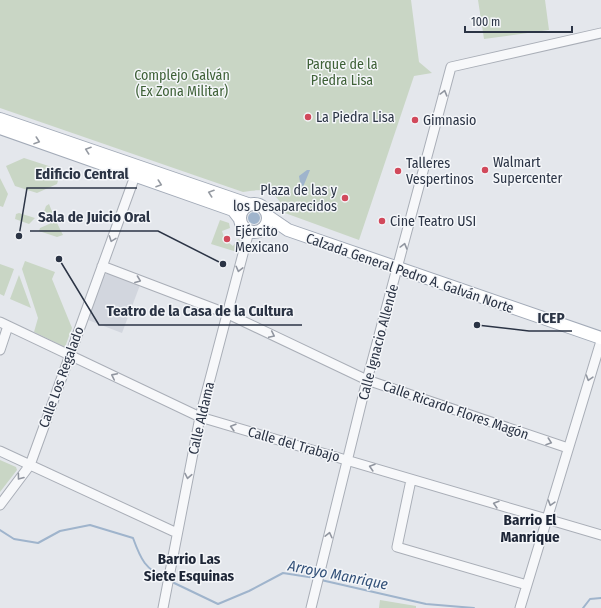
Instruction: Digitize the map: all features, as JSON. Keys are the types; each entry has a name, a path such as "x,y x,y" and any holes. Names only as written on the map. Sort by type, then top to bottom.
{"main road":[{"name":"Calzada General Pedro A. Galván Norte","path":"0,119 248,204 262,205 269,217 288,230"},
{"path":"0,128 233,210 243,226 249,231"},
{"path":"240,219 242,210 248,204"},
{"path":"264,228 269,217"},
{"name":"Calzada General Pedro A. Galván Norte","path":"249,231 257,232 264,228 288,230 601,338"}],"street":[{"name":"Calle Ignacio Allende","path":"311,608 367,380 451,66 601,33"},
{"name":"Calle Los Regalado","path":"0,505 30,465 135,176"},
{"name":"Calle Aldama","path":"163,608 200,417 249,231"},
{"name":"Calle Ricardo Flores Magón","path":"102,266 228,314 367,380 568,448"},
{"name":"Calle del Trabajo","path":"4,324 200,417 601,535"},
{"path":"0,350 4,324"},
{"path":"520,608 601,341"},
{"path":"0,451 177,533"},
{"path":"411,480 397,547 527,585"}],"shaded area":[{"path":"109,273 140,285 122,333 88,320 104,275"}],"green space":[{"path":"0,0 411,0 419,62 432,73 414,76 359,240 285,213 278,199 269,192 258,190 243,192 0,108"},
{"path":"478,0 545,0 549,30 484,39"},
{"path":"24,158 61,170 57,184 37,193 15,186 6,166"},
{"path":"0,178 8,194 3,207 0,206"},
{"path":"49,204 53,214 41,220 46,206"},
{"path":"19,213 35,218 29,224 15,219 16,214"},
{"path":"220,220 229,223 230,228 222,231 225,240 233,246 238,239 240,240 237,252 211,244"},
{"path":"56,221 63,235 57,237 39,231 40,228"},
{"path":"25,261 55,272 52,279 72,328 65,347 34,332 38,318 22,269"},
{"path":"0,264 14,269 4,296 0,294"},
{"path":"19,275 31,308 10,299"},
{"path":"0,460 16,467 17,470 0,492"},
{"path":"380,600 416,606 416,608 379,608"}],"water":[{"path":"307,170 310,170 303,187 299,176"},
{"path":"252,212 256,212 260,218 256,224 252,224 248,220 248,216"}],"waterway":[{"name":"Arroyo Manrique","path":"0,530 14,539 38,543 60,531 90,525 133,538 141,558 145,563 167,579"},
{"name":"Arroyo Manrique","path":"170,581 218,604 249,591 283,573 315,578"},
{"name":"Arroyo Manrique","path":"321,580 426,604 474,608"},
{"name":"Arroyo Manrique","path":"583,608 590,599 601,598"}],"place":[{"name":"La Piedra Lisa","path":"308,117"},
{"name":"Gimnasio","path":"415,120"},
{"name":"Walmart Supercenter","path":"485,170"},
{"name":"Talleres Vespertinos","path":"398,171"},
{"name":"Plaza de las y los Desaparecidos","path":"345,198"},
{"name":"Cine Teatro USI","path":"382,221"},
{"name":"Edificio Central","path":"19,236"},
{"name":"Ejército Mexicano","path":"227,239"},
{"name":"Teatro de la Casa de la Cultura","path":"59,259"},
{"name":"Sala de Juicio Oral","path":"223,264"},
{"name":"ICEP","path":"477,325"}],"district":[{"name":"Barrio El Manrique","path":"530,528"},
{"name":"Barrio Las Siete Esquinas","path":"189,568"}],"park label":[{"name":"Parque de la Piedra Lisa","path":"342,72"},
{"name":"Complejo Galván (Ex Zona Militar)","path":"182,84"}]}
